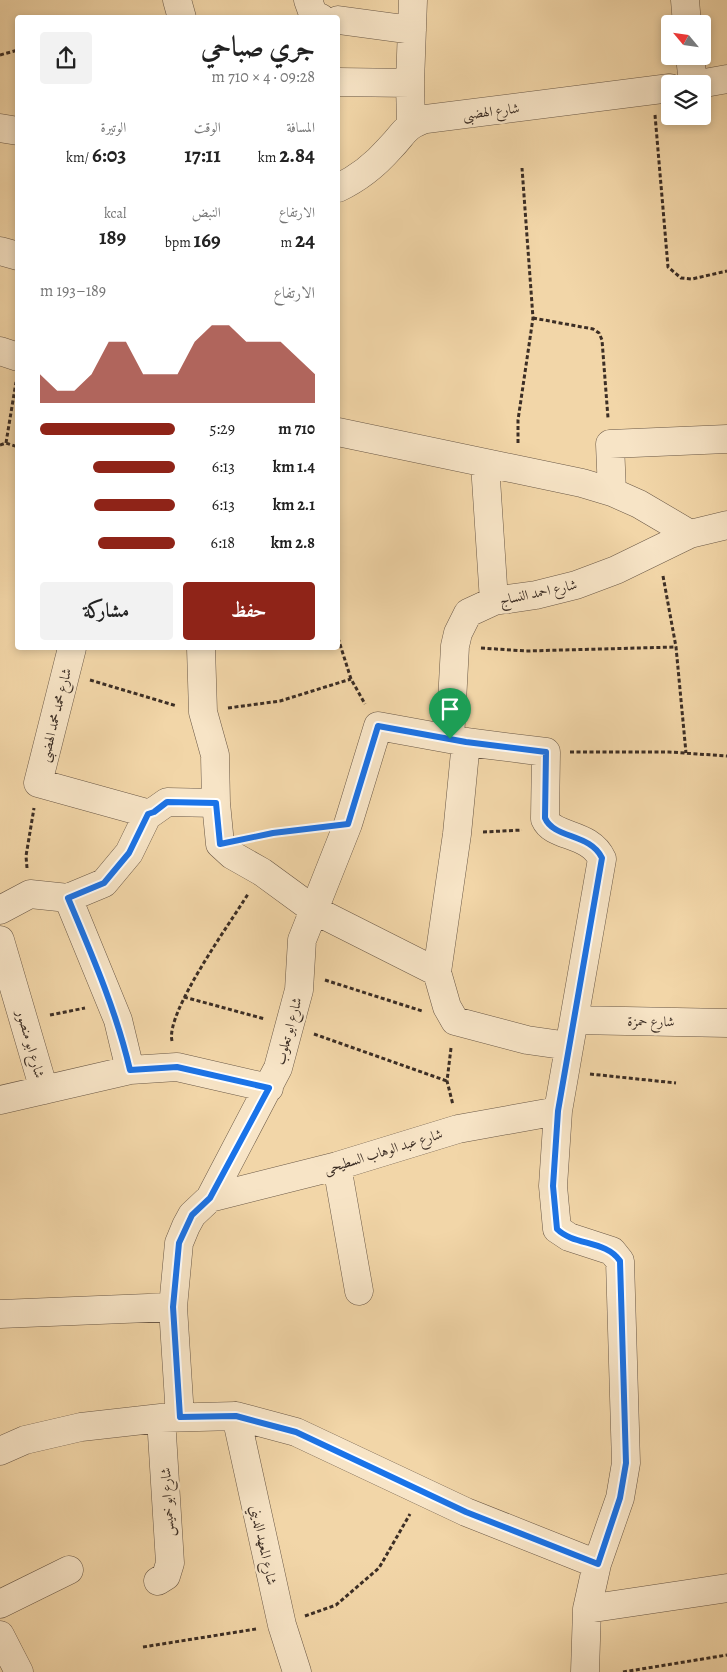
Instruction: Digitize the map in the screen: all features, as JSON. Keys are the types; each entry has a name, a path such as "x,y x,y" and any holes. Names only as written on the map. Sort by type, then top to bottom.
{"street":[{"path":"177,0 181,15"},
{"path":"308,0 315,15"},
{"path":"340,187 368,168 390,149 411,124 410,83 413,0"},
{"path":"685,0 686,15"},
{"path":"340,20 412,30"},
{"path":"711,82 727,79"},
{"path":"340,82 410,83"},
{"name":"شارع الهضبى","path":"411,124 426,119 661,89"},
{"path":"0,128 15,130"},
{"path":"0,250 15,255"},
{"path":"0,351 15,356"},
{"path":"340,432 485,464 518,469 612,492 639,504 690,534"},
{"path":"612,492 610,444 727,439"},
{"path":"485,464 494,601"},
{"name":"شارع احمد النساج","path":"437,972 457,834 458,740 455,646 458,633 468,613 494,601 536,595 576,585 616,570 690,534 727,525"},
{"path":"201,650 203,712 215,755 216,803 220,844 232,855 262,872 314,910 437,972 447,1007 455,1021 528,1040 567,1059"},
{"name":"شارع محمد محمد الهضبى","path":"38,783 69,660"},
{"path":"378,726 458,740 546,752 545,818 552,827 592,845 602,858 558,1111 553,1186 557,1229 569,1237 612,1251 620,1261 626,1463 620,1498 598,1564 587,1609 585,1672"},
{"name":"شارع ابو تعلوب","path":"173,1307 179,1243 192,1215 210,1198 278,1068 299,990 302,940 348,824 378,726"},
{"path":"38,783 148,814 154,812 167,802 216,803"},
{"path":"0,910 30,894 68,898 104,883 129,853 148,814"},
{"path":"68,898 111,1003 122,1034 130,1070"},
{"name":"شارع ابو منصور","path":"0,940 44,1090"},
{"name":"شارع حمزة","path":"574,1020 727,1023"},
{"path":"0,1100 130,1070 177,1067 269,1088"},
{"name":"شارع عبد الوهاب السطيحى","path":"210,1198 337,1166 458,1129 558,1111"},
{"path":"337,1166 359,1291"},
{"path":"0,1314 173,1307"},
{"name":"شارع ابو خميس","path":"158,1581 166,1576 170,1563 173,1307"},
{"path":"0,1450 25,1440 81,1426 171,1418 236,1416 296,1432 466,1512 598,1564"},
{"name":"شارع المعهد الديني","path":"236,1416 282,1625 297,1672"},
{"path":"0,1604 69,1570"},
{"path":"587,1609 727,1588"},
{"path":"0,1635 19,1672"}],"path":[{"path":"0,55 10,50 15,50"},
{"path":"662,125 668,267 681,278 692,279 727,271"},
{"path":"518,469 518,420 533,318 522,168"},
{"path":"533,318 593,329 602,337 610,444"},
{"path":"6,444 15,391"},
{"path":"0,445 15,446"},
{"path":"654,552 663,575 676,647 686,753"},
{"path":"340,644 351,680 378,726"},
{"path":"455,646 526,651 676,647"},
{"path":"69,660 154,700 203,712 280,701 351,680"},
{"path":"546,752 686,753 727,756"},
{"path":"30,894 26,856 38,783"},
{"path":"220,844 273,833 348,824"},
{"path":"457,834 552,827"},
{"path":"177,1067 170,1034 184,997 262,872"},
{"path":"184,997 290,1026 447,1080 455,1021 301,972"},
{"path":"24,1019 111,1003"},
{"path":"567,1059 676,1083"},
{"path":"143,1647 282,1625 336,1605 379,1568 422,1492"},
{"path":"623,1672 727,1655"}],"route":[{"path":"378,726 450,739 546,752 545,818 547,822 552,827 592,845 602,858 564,1072 553,1155 555,1223 557,1229 569,1237 612,1251 620,1261 626,1463 620,1498 598,1564 466,1512 296,1432 236,1416 180,1417 173,1307 179,1243 192,1215 210,1198 269,1088 177,1067 130,1070 122,1034 111,1003 68,898 104,883 129,853 148,814 154,812 162,804 167,802 216,803 220,844 273,833 348,824 378,726"}]}
